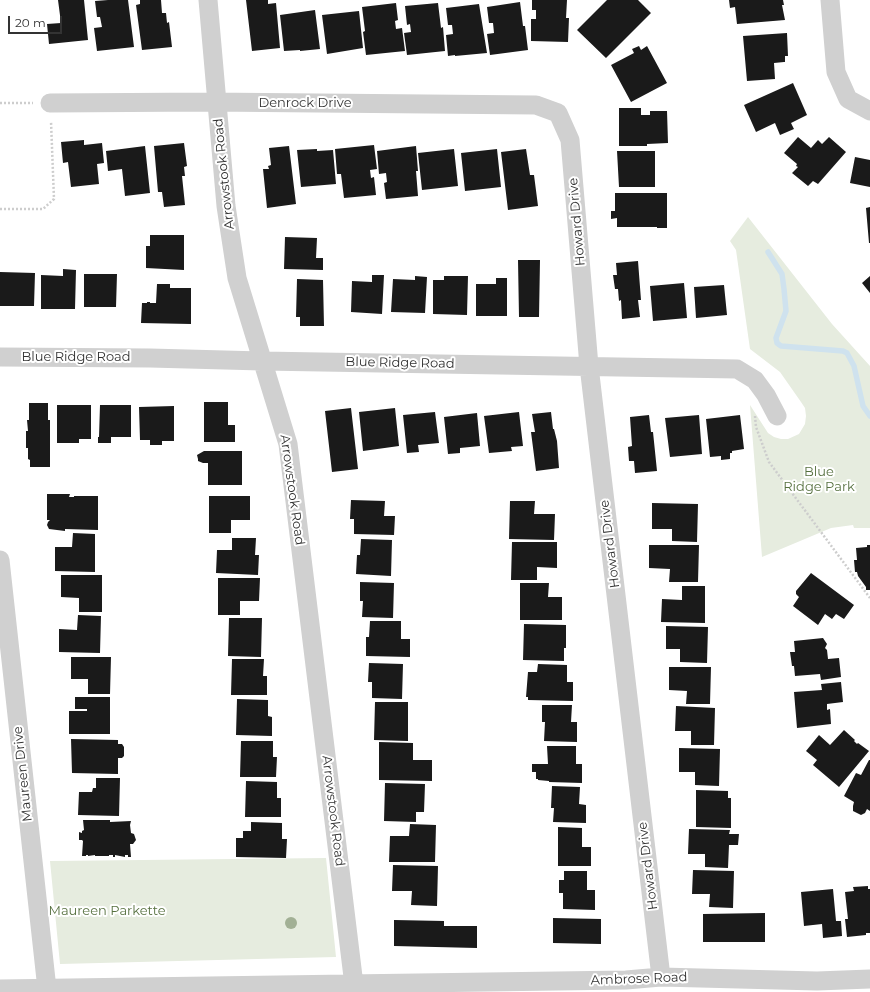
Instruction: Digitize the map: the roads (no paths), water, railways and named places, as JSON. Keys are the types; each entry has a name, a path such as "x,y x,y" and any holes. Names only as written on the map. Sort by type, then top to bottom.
{"street":[{"name":"Arrowstook Road","path":"208,0 226,206 237,278 288,444 354,985"},
{"path":"830,0 836,72 848,99 870,110"},
{"name":"Denrock Drive","path":"50,102 536,105 558,113"},
{"name":"Howard Drive","path":"558,113 570,140 590,366 661,977"},
{"name":"Blue Ridge Road","path":"0,357 150,358 737,369 754,380 766,396 777,416"},
{"name":"Maureen Drive","path":"0,560 47,989"},
{"name":"Ambrose Road","path":"0,989 354,985 626,980 661,977 816,981 870,979"}],"waterway":[{"path":"768,252 782,274 784,289 786,311 776,338 777,343 781,346 843,351 847,353 854,366 863,406 870,416"}],"park label":[{"name":"Blue Ridge Park","path":"819,480"},
{"name":"Maureen Parkette","path":"107,911"}]}
